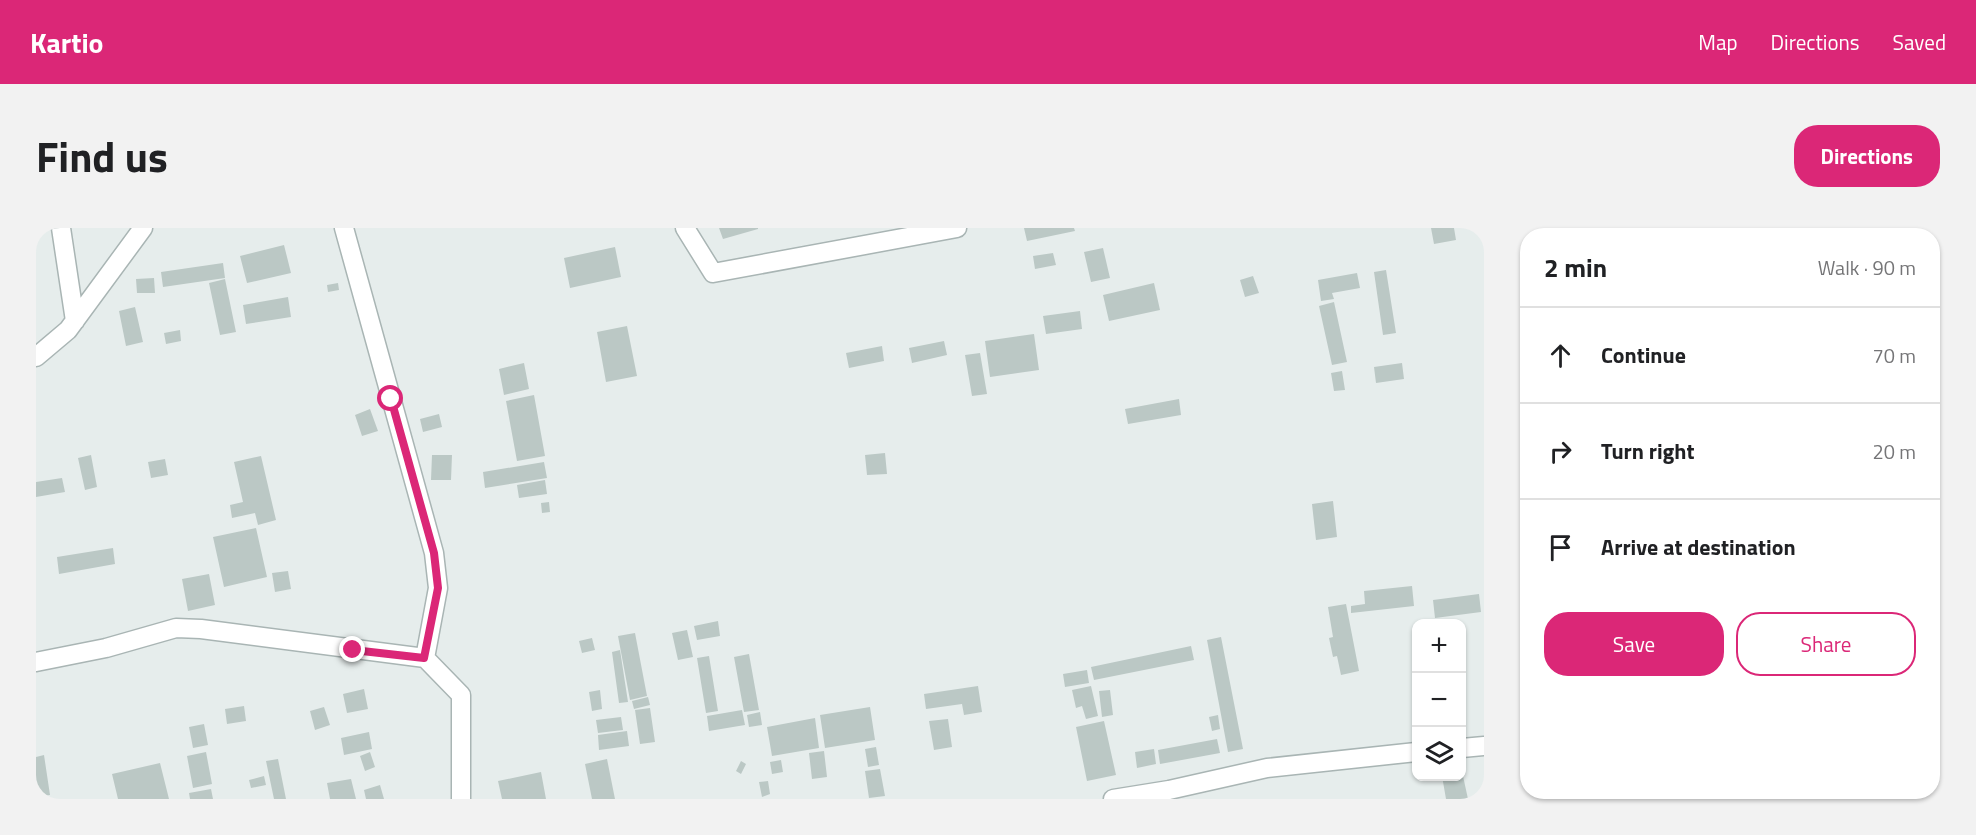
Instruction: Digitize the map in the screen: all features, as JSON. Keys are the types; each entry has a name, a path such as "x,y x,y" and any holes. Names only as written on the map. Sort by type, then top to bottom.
{"street":[{"path":"61,228 75,321"},
{"path":"36,357 75,321 143,228"},
{"path":"344,228 434,553 438,588 424,658"},
{"path":"685,228 713,273 957,228"},
{"path":"36,662 106,648 176,628 424,658 461,695 461,799"},
{"path":"1466,748 1484,746"},
{"path":"1113,799 1267,768 1412,752"}],"building":[{"path":"719,228 758,228 758,229 723,239"},
{"path":"1024,228 1074,228 1075,231 1027,241"},
{"path":"1431,228 1454,228 1456,240 1434,244"},
{"path":"284,245 291,273 247,283 240,256"},
{"path":"615,247 621,277 570,288 564,258"},
{"path":"1103,248 1110,278 1091,282 1084,252"},
{"path":"1053,253 1056,265 1035,269 1033,256"},
{"path":"223,263 225,278 163,287 161,272"},
{"path":"1386,270 1396,333 1383,335 1374,272"},
{"path":"1357,273 1360,288 1332,293 1334,299 1321,301 1318,280"},
{"path":"1253,276 1259,293 1245,297 1240,280"},
{"path":"154,278 155,293 137,293 136,279"},
{"path":"225,279 236,332 220,335 209,283"},
{"path":"338,283 339,290 328,292 327,285"},
{"path":"1154,283 1160,310 1109,321 1103,295"},
{"path":"288,297 291,317 246,324 243,305"},
{"path":"1334,302 1347,362 1332,365 1319,306"},
{"path":"135,307 143,342 126,346 119,311"},
{"path":"1080,311 1082,329 1046,334 1043,316"},
{"path":"627,326 637,376 606,382 597,332"},
{"path":"180,330 181,341 166,344 164,333"},
{"path":"1034,334 1039,370 990,377 985,341"},
{"path":"944,341 947,355 912,363 909,348"},
{"path":"882,346 884,361 849,368 846,353"},
{"path":"980,353 987,394 972,396 965,355"},
{"path":"524,363 529,389 504,395 499,369"},
{"path":"1402,363 1404,379 1376,383 1374,367"},
{"path":"1342,371 1345,390 1334,391 1331,373"},
{"path":"534,395 545,456 517,461 506,401"},
{"path":"1179,399 1181,415 1128,424 1125,409"},
{"path":"370,409 378,431 362,436 355,415"},
{"path":"439,414 442,427 423,432 420,419"},
{"path":"885,453 887,474 867,475 865,455"},
{"path":"91,455 97,487 85,490 78,458"},
{"path":"432,455 452,455 451,480 431,480"},
{"path":"261,456 276,520 258,525 255,513 232,518 230,505 243,502 234,462"},
{"path":"165,459 168,475 151,478 148,462"},
{"path":"544,462 547,478 485,488 483,472"},
{"path":"62,478 65,492 36,497 36,482"},
{"path":"545,480 547,494 519,498 517,485"},
{"path":"1333,501 1337,537 1316,540 1312,504"},
{"path":"549,502 550,512 542,513 541,503"},
{"path":"256,528 267,577 224,587 213,537"},
{"path":"113,548 115,564 59,574 57,557"},
{"path":"288,571 291,589 275,592 272,573"},
{"path":"209,574 215,605 188,611 182,579"},
{"path":"1412,586 1414,606 1351,613 1351,606 1365,604 1364,591"},
{"path":"1479,594 1481,612 1435,618 1433,600"},
{"path":"1346,604 1359,671 1341,675 1337,656 1333,657 1329,638 1333,637 1328,607"},
{"path":"718,621 720,636 697,640 694,626"},
{"path":"687,630 693,657 678,660 672,633"},
{"path":"635,633 647,696 630,700 618,636"},
{"path":"1221,637 1243,749 1228,752 1207,640"},
{"path":"592,638 595,650 582,653 579,641"},
{"path":"1191,646 1194,660 1094,680 1091,667"},
{"path":"620,650 628,702 619,703 612,652"},
{"path":"749,654 759,710 744,712 734,657"},
{"path":"709,656 718,711 706,713 697,658"},
{"path":"1087,670 1089,683 1065,687 1063,674"},
{"path":"978,686 982,712 964,715 962,704 926,709 924,694"},
{"path":"1091,686 1098,716 1086,719 1082,706 1076,708 1072,690"},
{"path":"364,689 368,709 347,713 343,694"},
{"path":"600,690 602,709 592,711 589,692"},
{"path":"1110,690 1113,715 1102,717 1099,691"},
{"path":"648,697 650,705 634,709 632,701"},
{"path":"244,706 246,721 227,724 225,709"},
{"path":"324,707 330,725 315,730 310,711"},
{"path":"870,707 875,740 825,748 820,715"},
{"path":"650,708 655,742 640,744 635,710"},
{"path":"742,710 745,725 709,731 707,716"},
{"path":"760,712 762,725 749,727 747,715"},
{"path":"1218,715 1220,729 1212,731 1209,717"},
{"path":"621,717 623,730 598,733 596,720"},
{"path":"815,718 819,748 772,756 767,727"},
{"path":"948,719 952,747 934,750 929,721"},
{"path":"1104,721 1116,775 1087,781 1076,727"},
{"path":"204,724 208,745 193,748 189,727"},
{"path":"627,731 629,746 599,750 598,735"},
{"path":"369,732 372,749 344,755 341,738"},
{"path":"1217,739 1220,753 1160,764 1158,750"},
{"path":"876,747 879,765 868,767 865,749"},
{"path":"1154,749 1156,764 1137,768 1135,752"},
{"path":"824,751 827,777 812,779 809,753"},
{"path":"206,752 212,784 193,788 187,756"},
{"path":"370,752 375,767 365,771 360,756"},
{"path":"44,755 50,795 36,797 36,757"},
{"path":"278,759 286,799 274,799 266,761"},
{"path":"607,759 615,799 592,799 585,764"},
{"path":"781,760 783,772 772,774 770,762"},
{"path":"741,761 746,764 741,774 736,771"},
{"path":"160,763 169,799 118,799 112,774"},
{"path":"880,769 885,796 869,798 865,771"},
{"path":"541,772 546,799 502,799 498,781"},
{"path":"264,776 266,785 251,788 249,780"},
{"path":"351,779 356,799 330,799 327,783"},
{"path":"768,781 770,794 762,797 759,782"},
{"path":"1443,781 1464,781 1468,799 1446,799"},
{"path":"380,785 384,799 366,799 364,790"},
{"path":"211,789 213,799 190,799 189,793"}],"route":[{"path":"353,650 424,658 438,588 434,553 391,399"}]}
